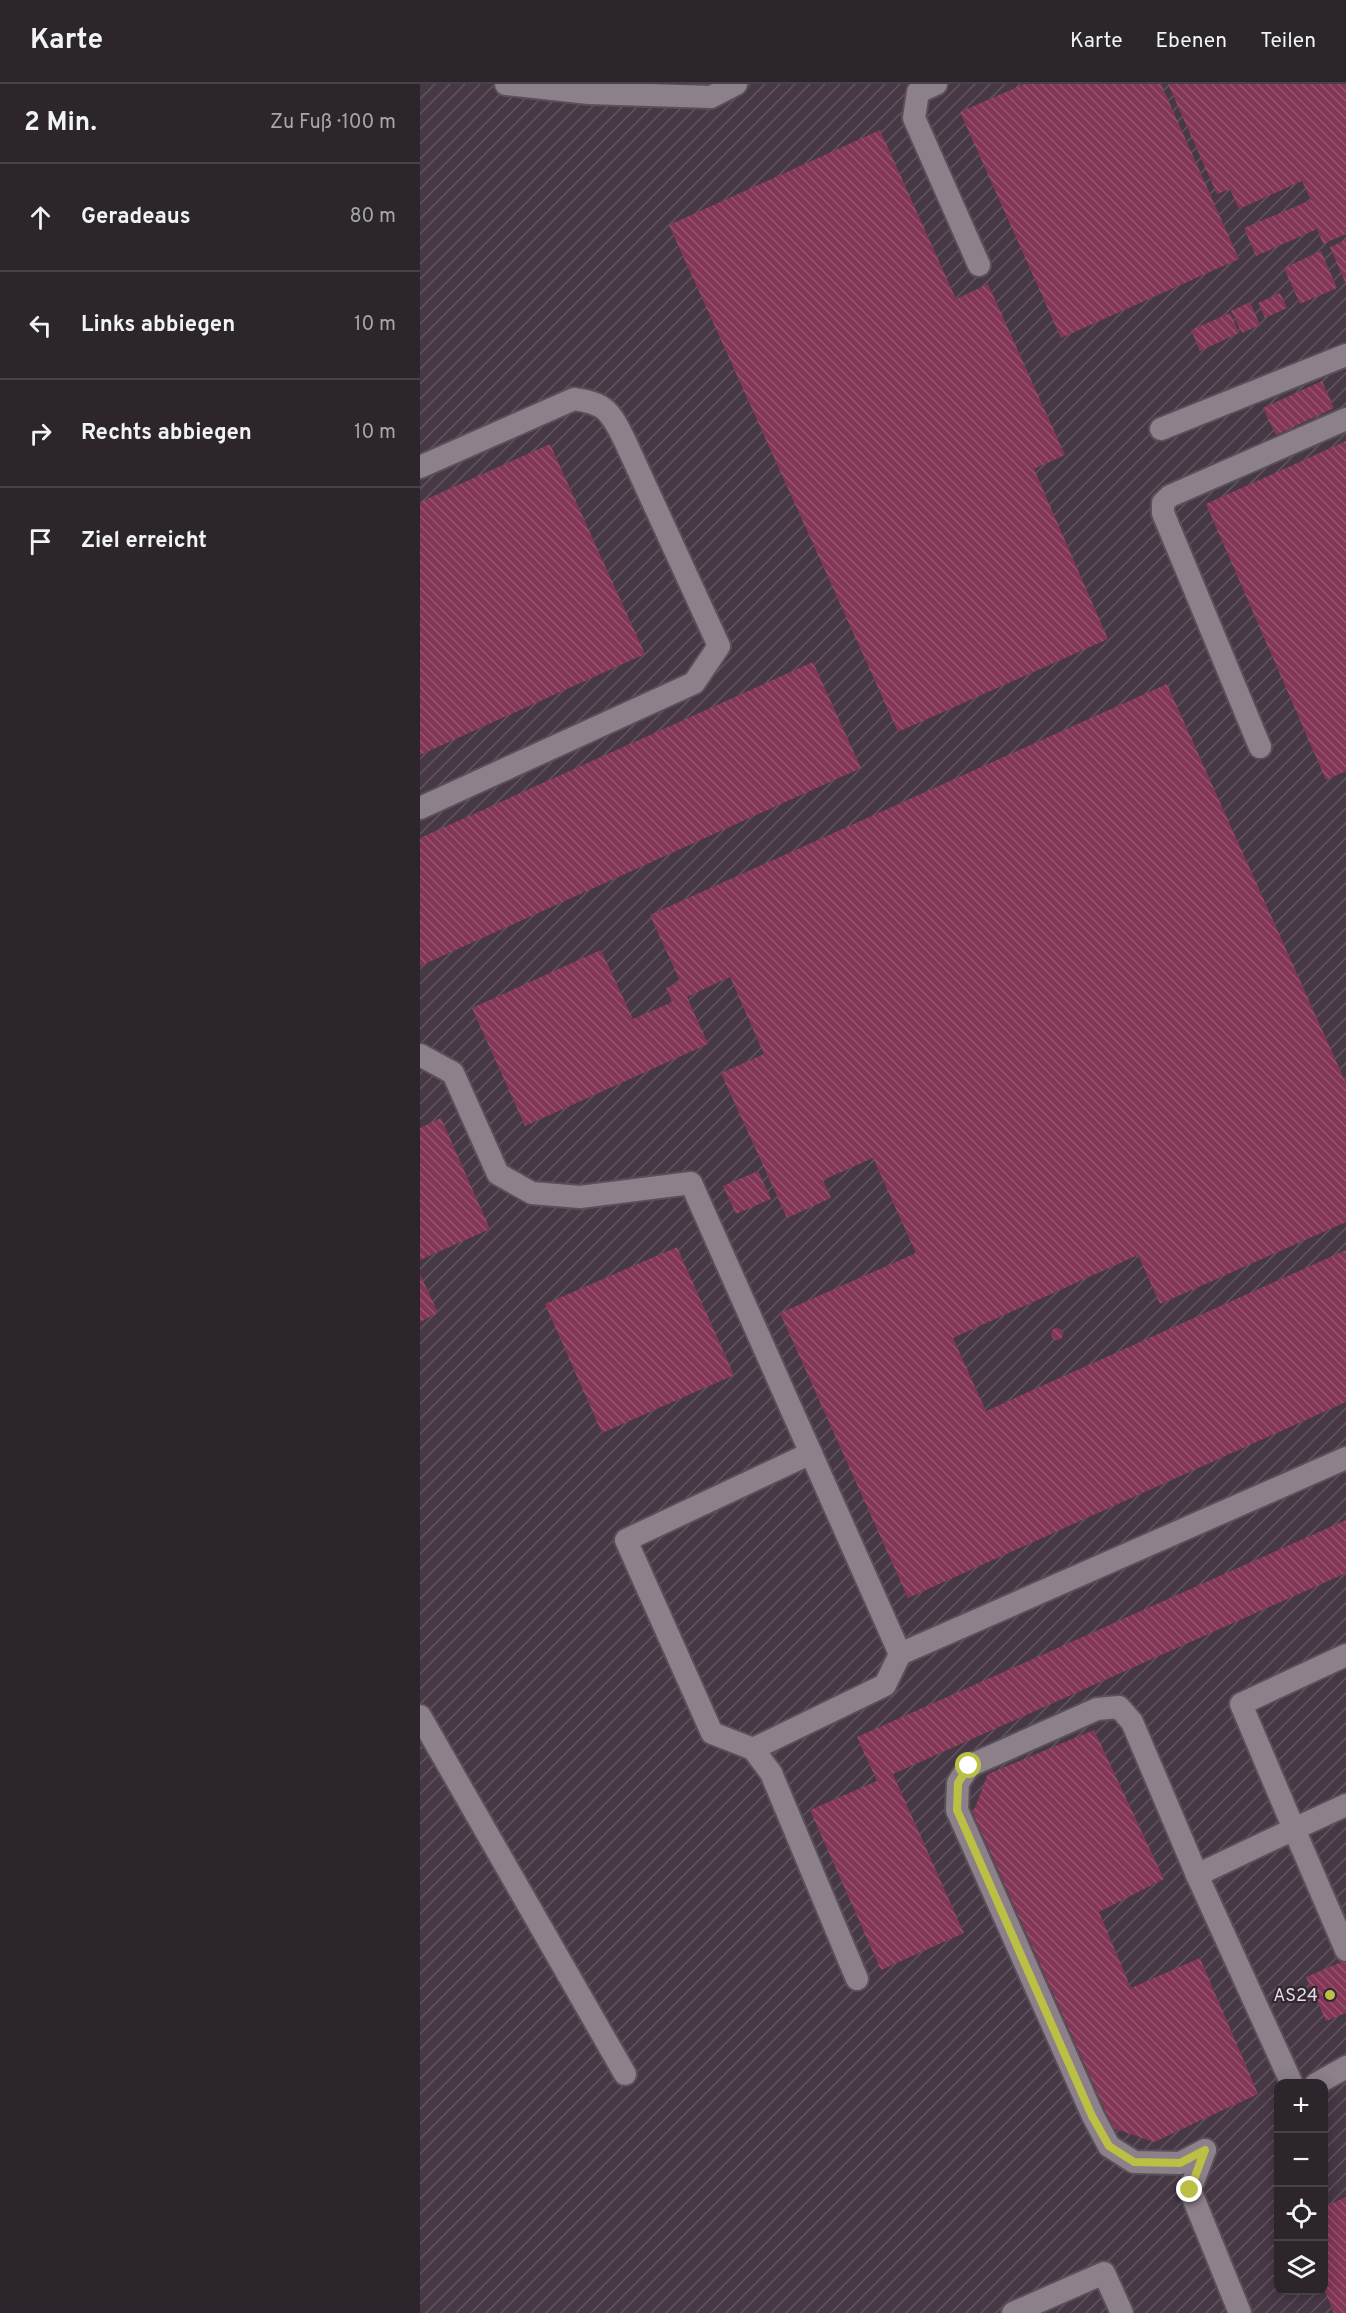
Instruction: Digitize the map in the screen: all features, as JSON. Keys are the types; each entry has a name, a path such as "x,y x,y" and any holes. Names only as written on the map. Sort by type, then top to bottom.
{"lane":[{"path":"506,84 589,93 711,97 736,84"},
{"path":"936,84 918,92 914,118 979,265"},
{"path":"1161,429 1346,355"},
{"path":"420,468 574,399 595,402 612,416 624,439 719,646 694,683 420,808"},
{"path":"1260,747 1163,513 1163,503 1170,496 1346,419"},
{"path":"420,1055 453,1073 498,1174 532,1193 580,1197 691,1183 900,1653"},
{"path":"811,1453 626,1540 712,1733 753,1749 771,1773 858,1979"},
{"path":"753,1749 885,1685 900,1653 1346,1458"},
{"path":"1346,1655 1241,1704 1346,1950"},
{"path":"1240,2313 1190,2190 1205,2150 1180,2163 1134,2162 1109,2146 1092,2116 957,1810 958,1783 969,1766 1096,1709 1119,1707 1132,1722 1197,1875 1290,2079"},
{"path":"420,1716 625,2074"},
{"path":"1197,1875 1346,1805"},
{"path":"1325,2079 1346,2067"},
{"path":"1013,2313 1104,2272 1122,2313"}],"shaded area":[{"path":"420,84 1346,84 1346,2313 420,2313"}],"building":[{"path":"1024,84 1161,84 1239,259 1061,338 960,112"},
{"path":"1168,84 1346,84 1346,234 1323,244 1317,229 1256,256 1244,228 1311,200 1302,181 1239,209 1230,189 1217,194"},
{"path":"880,130 956,299 988,284 1065,455 1034,469 1108,639 898,732 669,225"},
{"path":"1346,240 1346,284 1330,247"},
{"path":"1321,251 1337,288 1300,304 1284,268"},
{"path":"1280,293 1287,308 1265,318 1258,303"},
{"path":"1250,302 1260,325 1242,333 1231,311"},
{"path":"1230,313 1239,333 1200,351 1191,330"},
{"path":"1322,381 1334,408 1276,435 1263,408"},
{"path":"1346,441 1346,771 1326,780 1206,504"},
{"path":"550,444 645,654 420,755 420,502"},
{"path":"813,662 861,768 420,966 420,838"},
{"path":"1167,684 1346,1083 1346,1222 1160,1304 1138,1255 953,1338 986,1411 1346,1250 1346,1402 908,1598 780,1313 916,1253 873,1158 823,1180 831,1198 787,1218 721,1073 764,1054 730,977 687,997 708,1044 525,1126 472,1008 601,950 633,1019 672,1002 666,988 680,981 650,915"},
{"path":"441,1118 490,1229 420,1260 420,1128"},
{"path":"758,1171 771,1199 736,1214 723,1186"},
{"path":"677,1247 734,1375 602,1433 545,1304"},
{"path":"420,1274 438,1313 420,1322"},
{"path":"1059,1328 1063,1334 1059,1340 1055,1340 1051,1332"},
{"path":"1346,1520 1346,1573 893,1774 964,1933 881,1970 810,1810 877,1781 857,1737"},
{"path":"1094,1730 1164,1879 1099,1912 1131,1988 1200,1958 1258,2094 1154,2142 1113,2128 973,1813 988,1774"},
{"name":"AS24","path":"1346,1960 1346,2013 1326,2021 1306,1977"},
{"path":"1346,2197 1346,2313 1334,2313 1326,2295 1328,2205"}],"place":[{"name":"AS24","path":"1330,1995"}],"route":[{"path":"969,1766 958,1783 957,1810 1092,2116 1109,2146 1134,2162 1180,2163 1205,2150 1190,2190"}]}
